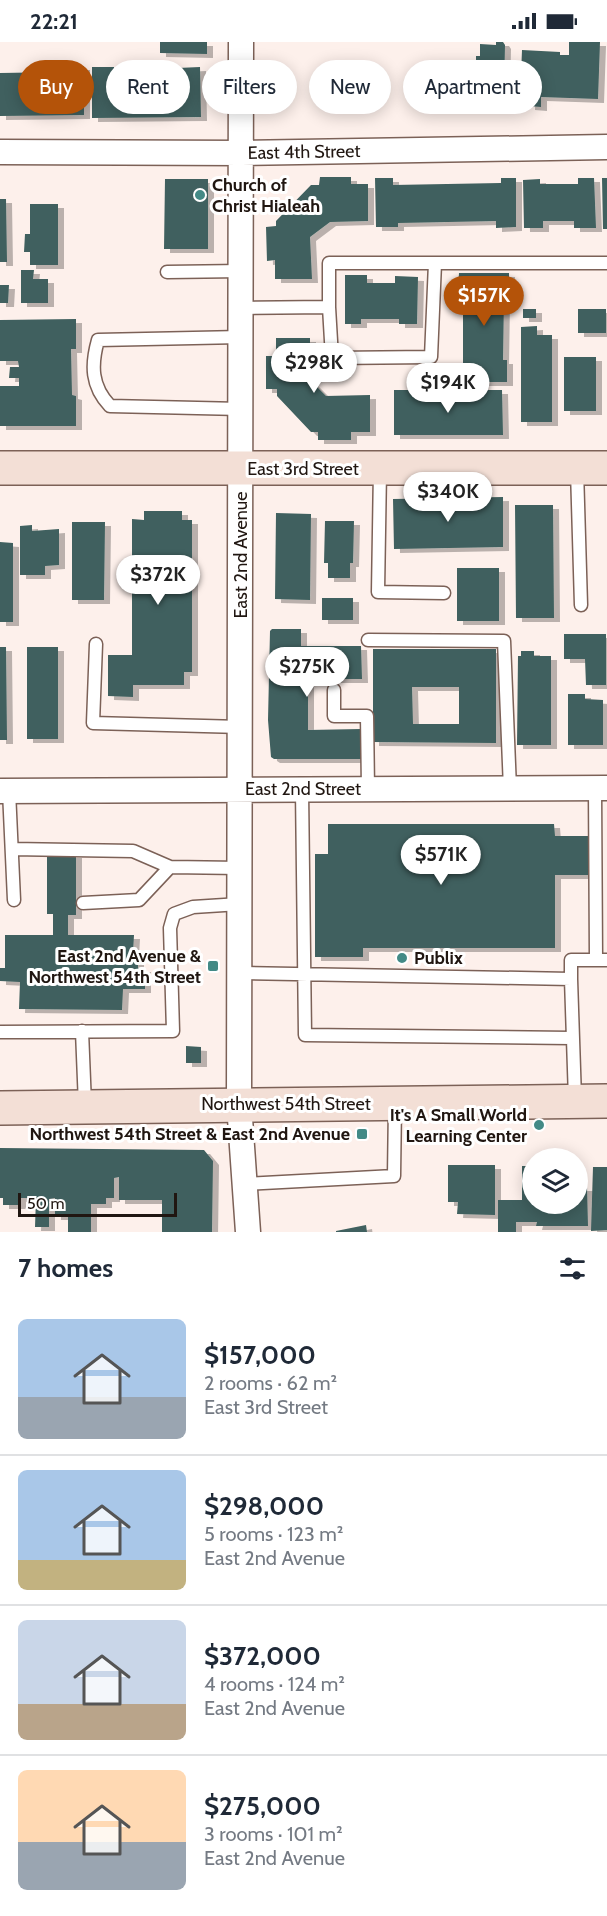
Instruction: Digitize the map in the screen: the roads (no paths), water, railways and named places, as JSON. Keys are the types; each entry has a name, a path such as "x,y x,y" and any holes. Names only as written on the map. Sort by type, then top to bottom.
{"main road":[{"name":"East 3rd Street","path":"0,468 241,470 592,468"},
{"name":"Northwest 54th Street","path":"0,1108 607,1101"}],"street":[{"name":"East 2nd Avenue","path":"242,42 239,1104 248,1232"},
{"name":"East 4th Street","path":"0,152 242,153 607,147"},
{"name":"East 2nd Street","path":"5,791 601,788"}],"lane":[{"path":"435,263 431,357 332,358 329,263 435,263 607,263"},
{"path":"167,272 242,271"},
{"path":"241,308 329,308"},
{"path":"241,337 98,340 92,362 98,393 110,406 241,409"},
{"path":"581,606 592,468"},
{"path":"380,469 378,592 444,593"},
{"path":"368,640 504,641 510,789"},
{"path":"96,644 93,723 241,727"},
{"path":"334,690 334,716 367,716 368,789"},
{"path":"575,1101 571,1038 571,960 602,960 601,788"},
{"path":"302,789 305,1035 571,1038"},
{"path":"5,791 12,849 14,900"},
{"path":"12,849 133,851 170,867 240,868"},
{"path":"83,903 139,900 170,867"},
{"path":"0,1032 173,1031 170,928 174,914 193,907 240,904"},
{"path":"240,973 571,979"},
{"path":"82,1031 85,1107"},
{"path":"243,1184 394,1176 395,1104"}],"place":[{"name":"Church of Christ Hialeah","path":"200,195"},
{"name":"Publix","path":"402,958"},
{"name":"East 2nd Avenue & Northwest 54th Street","path":"213,966"},
{"name":"It's A Small World Learning Center","path":"539,1125"},
{"name":"Northwest 54th Street & East 2nd Avenue","path":"362,1134"}]}
